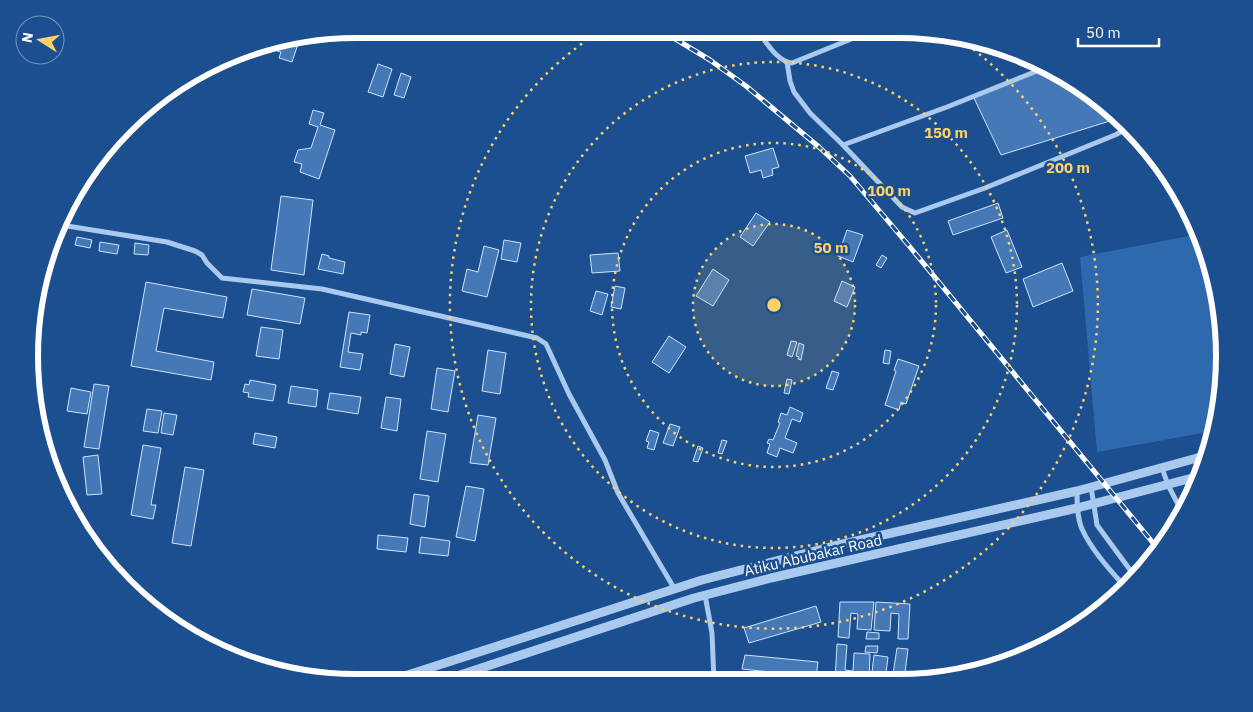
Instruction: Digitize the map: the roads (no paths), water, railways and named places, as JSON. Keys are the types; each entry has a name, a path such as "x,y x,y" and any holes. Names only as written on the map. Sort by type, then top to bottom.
{"street":[{"path":"763,38 779,57 792,63 854,38"},
{"path":"787,62 794,92 810,113 902,207 912,213 917,213 985,188 1122,131"},
{"path":"843,145 1039,70"},
{"path":"65,226 167,242 183,247 202,255 222,278 322,289 537,338 546,344 568,394 605,460 618,493 674,588"},
{"path":"411,674 674,588 834,546 1077,491 1199,458"},
{"path":"1162,468 1179,505"},
{"name":"Atiku Abubakar Road","path":"463,674 705,595 1077,508 1191,478"},
{"path":"1091,487 1097,525 1131,571"},
{"path":"1077,491 1077,508 1081,528 1101,558 1121,582"},
{"path":"705,595 714,654 714,674"}],"railway":[{"path":"674,38 710,60 746,86 819,147 850,176 1154,544"}]}
